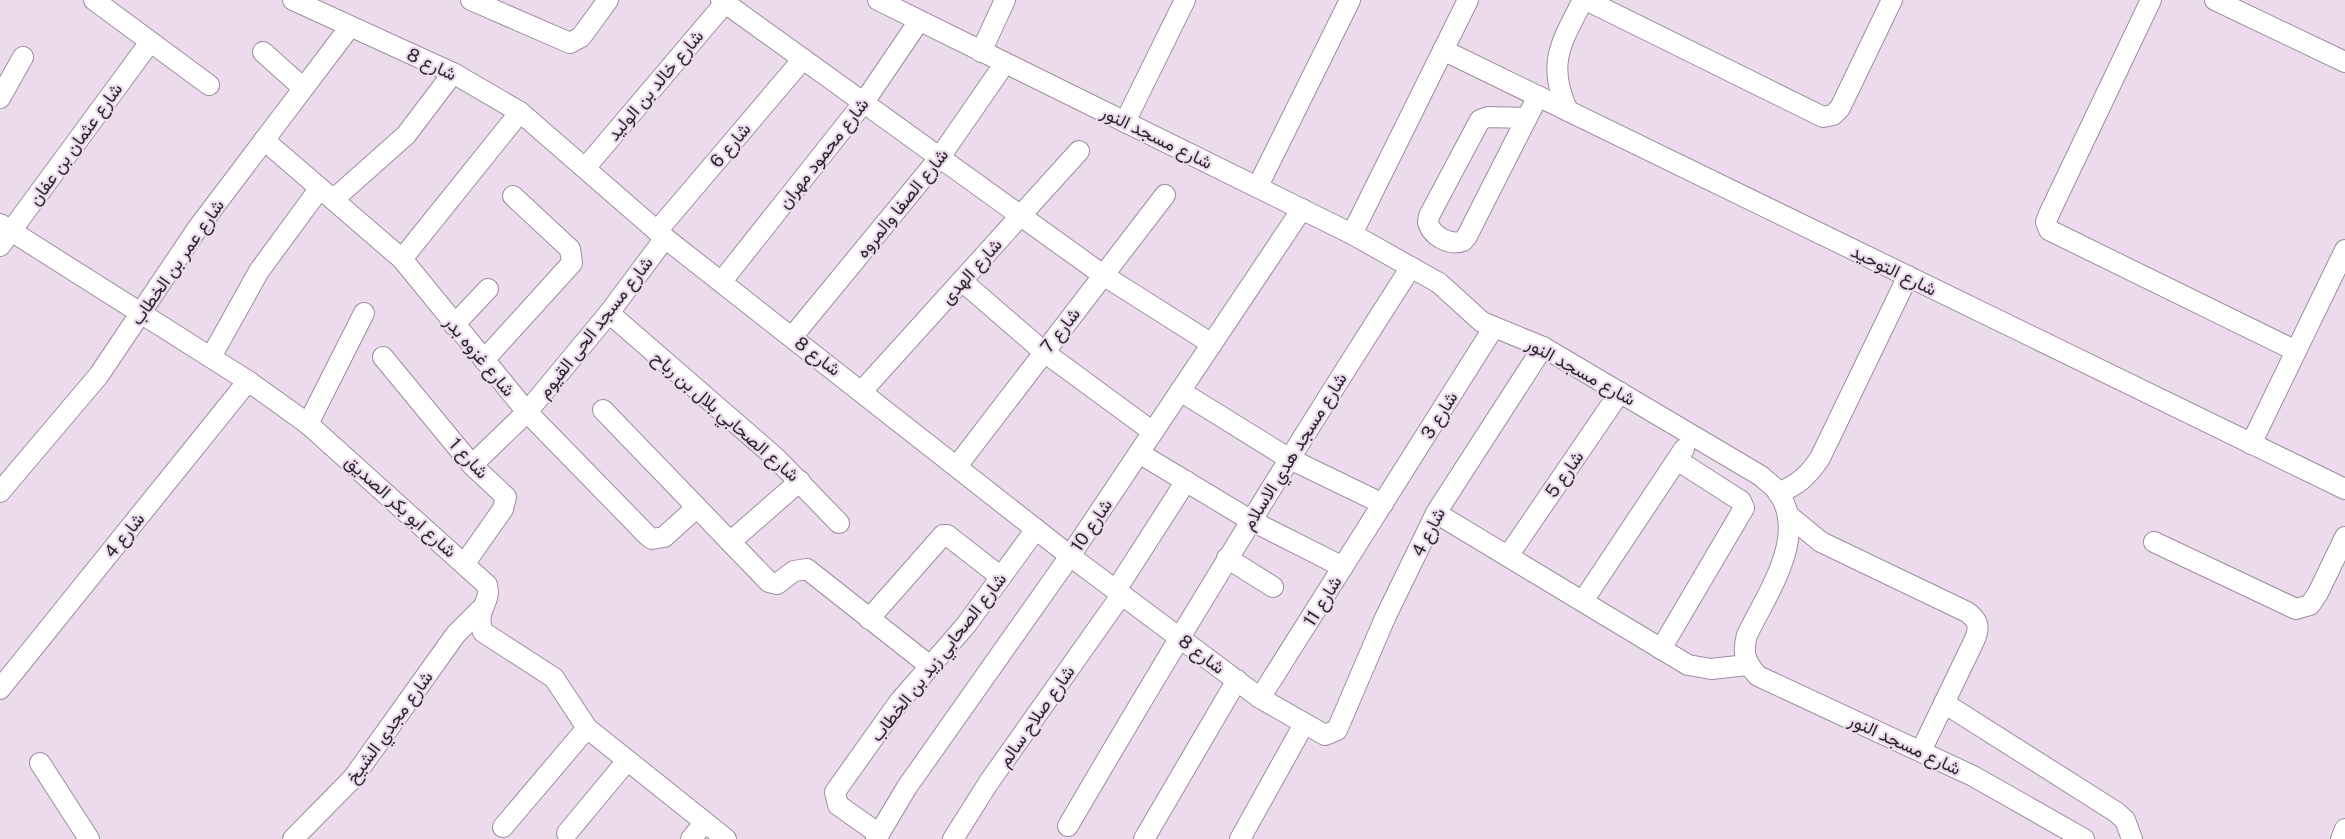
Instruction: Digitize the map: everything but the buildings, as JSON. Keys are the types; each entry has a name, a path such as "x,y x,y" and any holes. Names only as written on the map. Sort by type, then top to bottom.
{"street":[{"path":"94,0 208,85"},
{"name":"شارع 8","path":"293,0 349,28 453,73 520,112 661,234 1070,556 1260,698 1304,724 1333,733"},
{"path":"478,2 570,43 581,37 608,0"},
{"name":"شارع مسجد النور","path":"878,0 1352,234 1439,283 1469,313 1494,327 1543,347 1761,476 1778,493 1788,515 1789,540 1747,635 1743,650 1747,665 1758,676 1983,781 2084,839"},
{"path":"981,52 1005,0"},
{"path":"1125,122 1185,0"},
{"path":"1258,186 1350,0"},
{"path":"1352,234 1468,0"},
{"path":"1568,111 1558,91 1555,68 1559,46 1585,0 1823,117 1833,115 1840,108 1892,0"},
{"path":"2151,0 2049,214 2046,222 2049,230 2296,351"},
{"path":"2215,0 2345,62"},
{"path":"723,1 1103,275 1212,344"},
{"name":"شارع خالد بن الوليد","path":"586,167 723,1"},
{"name":"شارع محمود مهران","path":"722,281 864,102 919,21"},
{"name":"شارع عمر بن الخطاب","path":"0,492 99,375 142,314 168,270 349,28"},
{"name":"شارع عثمان بن عفان","path":"4,234 150,42"},
{"name":"شارع التوحيد","path":"1443,50 2345,489"},
{"path":"262,52 303,88"},
{"path":"0,98 23,57"},
{"name":"شارع 6","path":"661,234 803,59"},
{"name":"شارع الصفا والمروه","path":"792,337 940,157 1005,63"},
{"path":"211,357 259,271 327,193 406,135 453,73"},
{"path":"1526,118 1488,117 1480,120 1429,216 1429,229 1433,234 1451,242 1463,241 1538,96"},
{"path":"402,260 520,112"},
{"name":"شارع غزوه بدر","path":"264,140 402,260 527,412 652,539 664,537 696,508"},
{"name":"شارع الهدى","path":"862,391 1079,151"},
{"name":"شارع 7","path":"957,465 1165,195"},
{"path":"484,360 572,263 570,249 513,196"},
{"name":"شارع 10","path":"878,836 980,681 1070,556 1302,209"},
{"name":"شارع ابو بكر الصديق","path":"4,234 211,357 308,424 487,585 488,598 480,610"},
{"name":"شارع مسجد الحى القيوم","path":"472,465 527,412 609,313 661,234"},
{"path":"2252,444 2345,250"},
{"name":"شارع مسجد هدي الاسلام","path":"1068,826 1178,636 1288,458 1411,267"},
{"path":"1778,493 1796,486 1810,474 1820,458 1908,276"},
{"path":"962,281 1044,352 1153,432"},
{"path":"454,325 488,289"},
{"path":"308,424 364,313"},
{"name":"شارع الصحابي بلال بن رباح","path":"609,313 800,481 839,523"},
{"name":"شارع 3","path":"1383,504 1494,327"},
{"name":"شارع 4","path":"1333,733 1436,513 1543,347"},
{"name":"شارع 1","path":"383,357 472,465 502,491 506,503 465,563"},
{"name":"شارع 4","path":"0,689 248,381"},
{"path":"1180,391 1288,458 1383,504"},
{"name":"شارع 5","path":"1508,556 1620,393"},
{"path":"603,410 770,582 777,584 794,571 807,569 930,666"},
{"path":"1583,602 1693,436"},
{"path":"1139,453 1250,520 1343,567"},
{"path":"1661,649 1744,508 1741,501 1677,460"},
{"path":"730,542 800,481"},
{"path":"1119,592 1186,481"},
{"name":"شارع 11","path":"1260,698 1383,504"},
{"path":"1436,513 1688,665 1699,668 1747,665"},
{"path":"1788,515 1815,538 1976,618 1979,629 1975,639 1921,752"},
{"name":"شارع الصحابي زيد بن الخطاب","path":"878,836 838,805 836,792 899,702 966,625 1036,529"},
{"path":"869,619 943,535 951,538 1001,577"},
{"path":"2154,542 2296,609 2310,605 2345,537"},
{"path":"1227,558 1273,587"},
{"name":"شارع صلاح سالم","path":"953,839 989,782 1119,592"},
{"path":"480,610 479,621 483,632 554,678 587,728 626,762 726,839"},
{"name":"شارع مجدي الشيخ","path":"293,839 353,778 456,634 480,610"},
{"path":"1144,839 1237,680"},
{"path":"1944,703 2116,812 2125,820 2132,839"},
{"path":"1240,839 1304,724"},
{"path":"503,827 587,728"},
{"path":"567,832 626,762"},
{"path":"40,763 89,839"},
{"path":"691,839 704,823"},
{"path":"2341,839 2345,829"}]}
